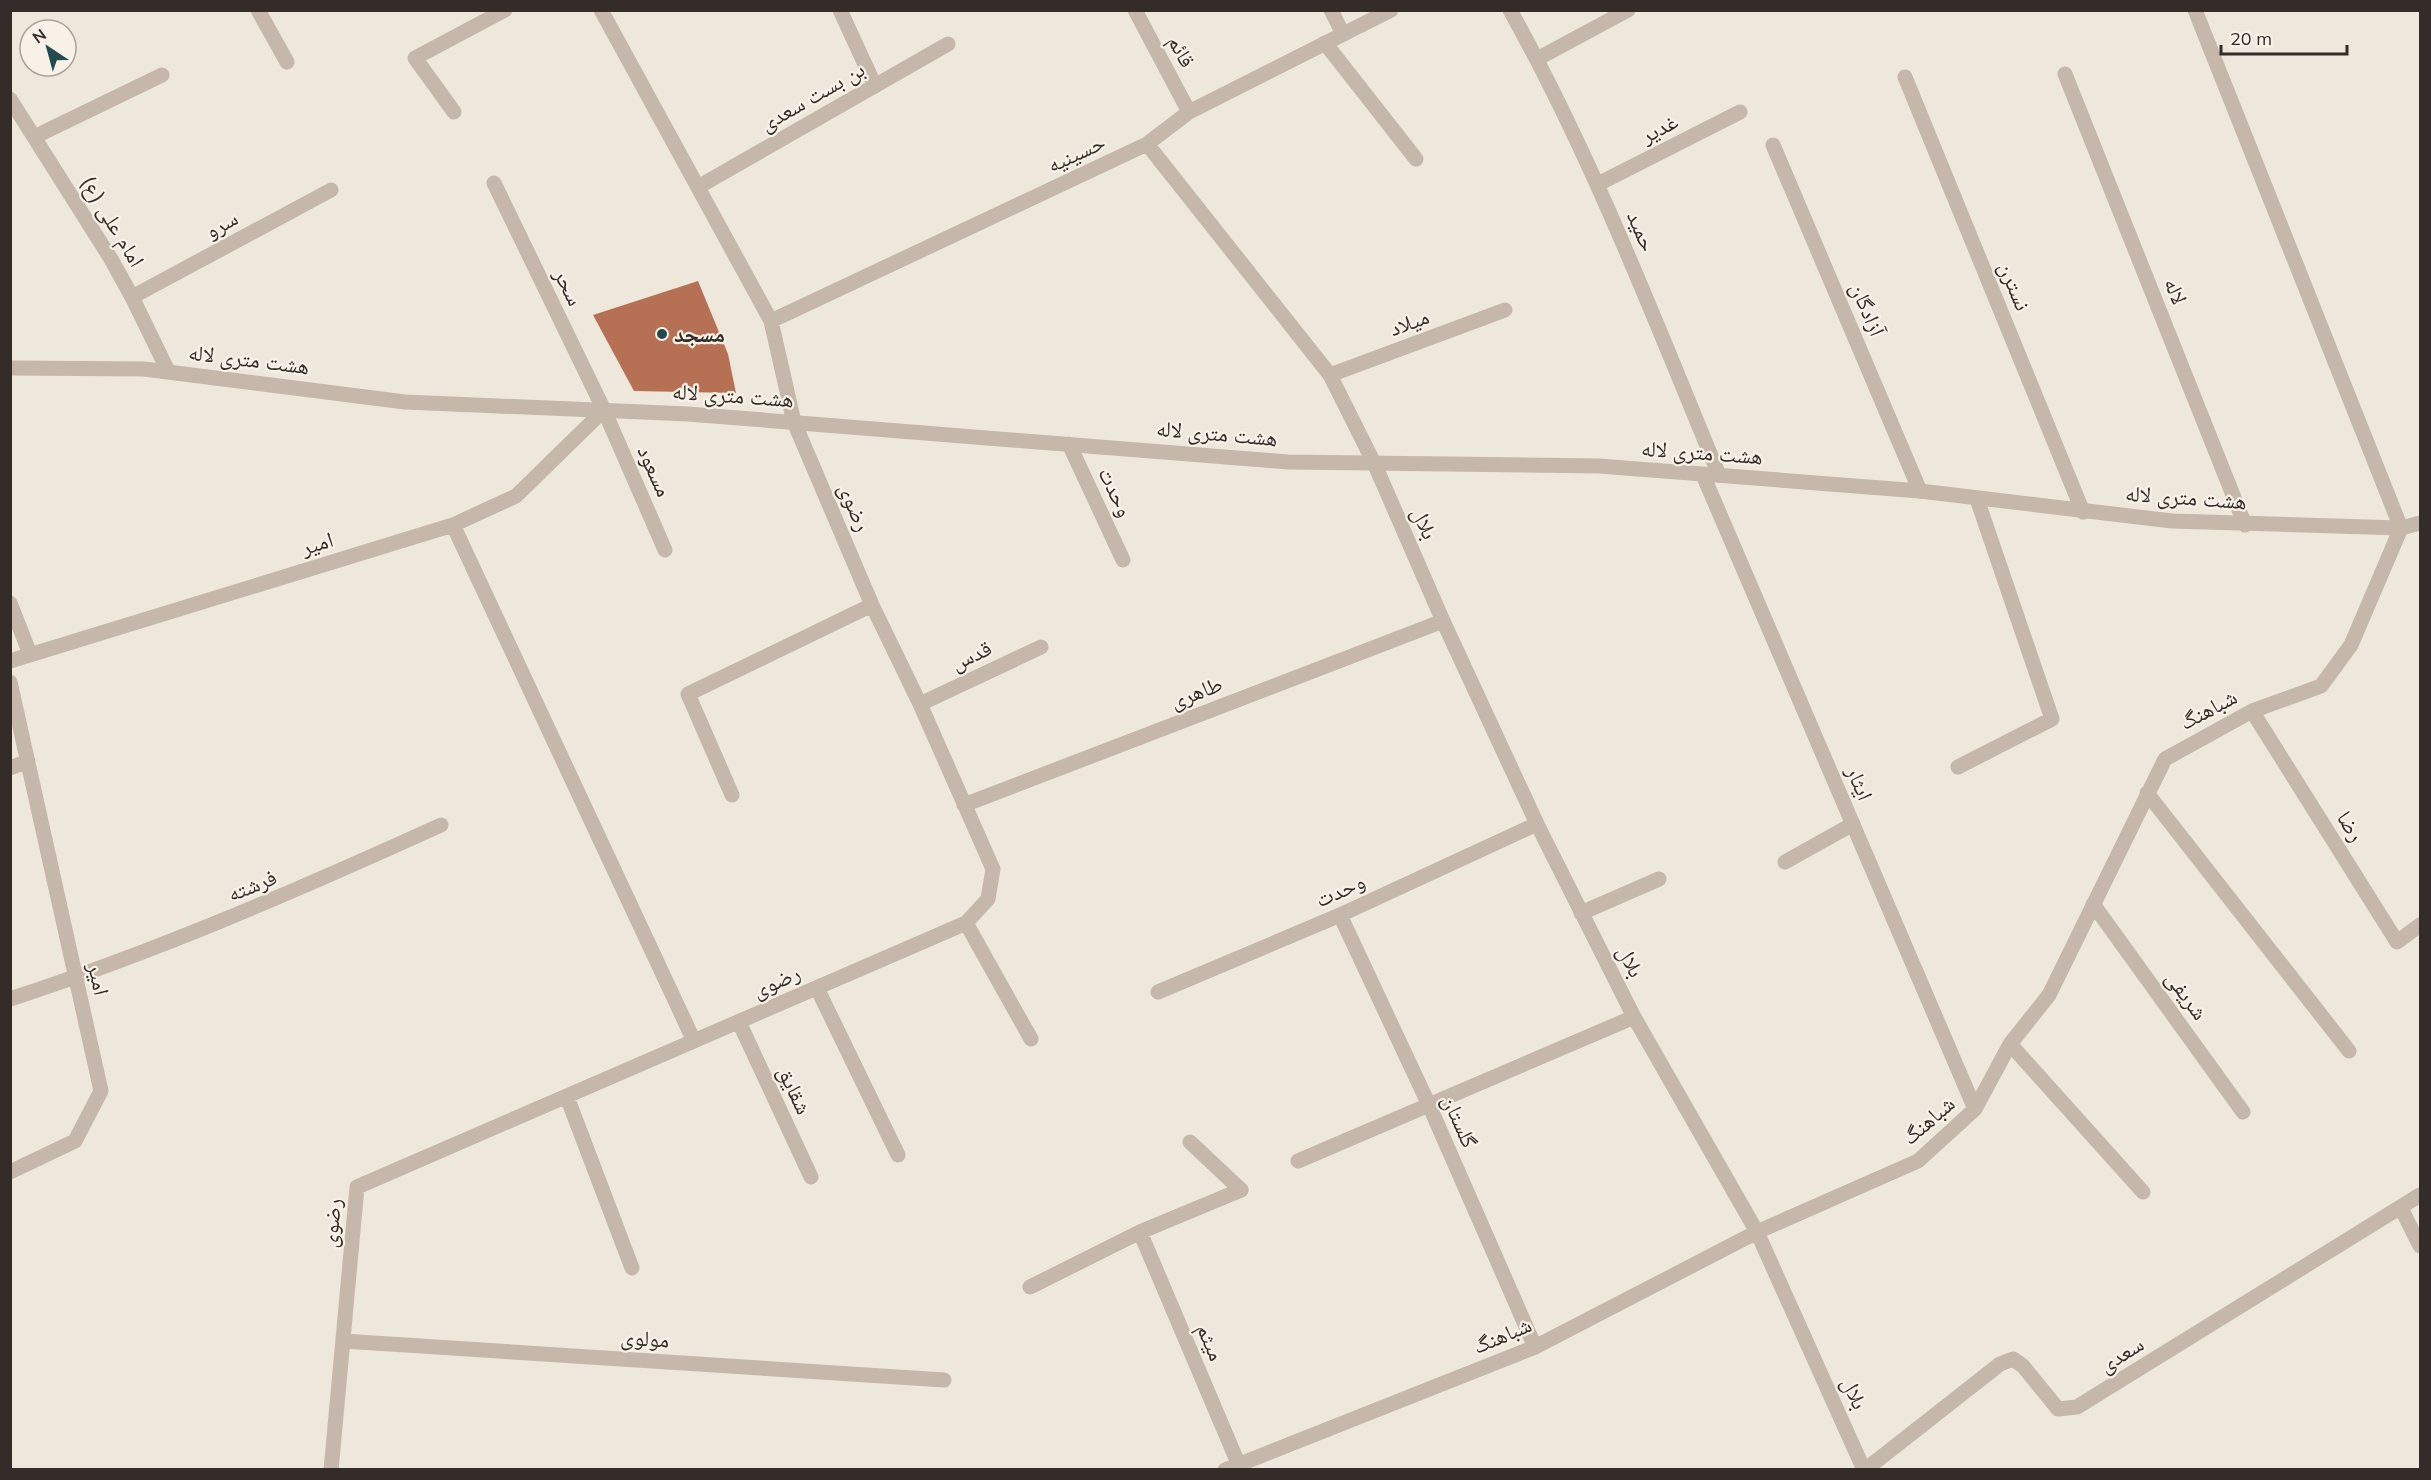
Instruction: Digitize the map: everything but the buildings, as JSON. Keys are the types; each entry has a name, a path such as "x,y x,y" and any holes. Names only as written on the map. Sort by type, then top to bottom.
{"street":[{"path":"258,10 287,62"},
{"path":"454,112 415,58 505,10"},
{"name":"رضوی","path":"331,1470 357,1187 966,923 988,899 993,868 920,704 872,605 794,422 771,321 601,10"},
{"path":"840,10 875,86"},
{"name":"قائم","path":"1136,10 1189,112"},
{"path":"1331,10 1343,34"},
{"name":"حسینیه","path":"771,321 1147,144 1189,112 1391,10"},
{"name":"حمید","path":"1510,10 1537,59 1598,184 1719,475"},
{"path":"1537,59 1628,10"},
{"path":"2195,10 2401,528"},
{"path":"1325,43 1416,159"},
{"name":"بن بست سعدی","path":"698,188 948,44"},
{"name":"لاله","path":"2065,74 2245,525"},
{"path":"34,136 162,75"},
{"name":"نسترن","path":"1905,77 2083,512"},
{"name":"امام علی (ع)","path":"10,99 132,297 168,371"},
{"name":"غدیر","path":"1598,184 1740,112"},
{"name":"بلال","path":"1147,144 1330,375 1375,465 1443,621 1537,824 1634,1017 1757,1232 1865,1470"},
{"name":"آزادگان","path":"1773,145 1920,491"},
{"name":"سحر","path":"494,183 604,410"},
{"name":"سرو","path":"132,297 331,190"},
{"name":"میلاد","path":"1330,375 1504,310"},
{"name":"هشت متری لاله","path":"10,368 144,369 405,402 604,410 794,422 1288,462 1375,465 1599,466 1920,491 2172,521 2401,528 2421,523"},
{"name":"امیر","path":"10,661 453,525 516,496 604,410"},
{"name":"مسعود","path":"604,410 665,550"},
{"name":"وحدت","path":"1069,444 1123,560"},
{"name":"ایثار","path":"1703,475 1975,1109"},
{"path":"1958,767 2052,719 1977,499"},
{"path":"453,525 694,1041"},
{"name":"شباهنگ","path":"1235,1467 1535,1347 1757,1232 1918,1161 1975,1109 2010,1044 2049,995 2164,759 2252,711 2321,686 2351,645 2401,528"},
{"path":"10,603 30,654"},
{"path":"732,795 688,694 872,605"},
{"name":"طاهری","path":"964,805 1443,621"},
{"name":"قدس","path":"920,704 1041,647"},
{"name":"امیر","path":"10,682 101,1091 75,1141 10,1172"},
{"name":"رضا","path":"2252,711 2397,942 2421,925"},
{"path":"10,768 28,761"},
{"path":"2147,793 2349,1052"},
{"name":"وحدت","path":"1158,992 1340,915 1537,824"},
{"path":"1785,862 1853,824"},
{"name":"فرشته","path":"10,999 76,978 271,902 441,825"},
{"path":"1581,913 1659,879"},
{"name":"شریفی","path":"2093,904 2243,1112"},
{"name":"گلستان","path":"1340,915 1429,1105 1535,1347"},
{"path":"966,923 1031,1039"},
{"path":"817,988 898,1155"},
{"path":"1298,1161 1634,1017"},
{"name":"شقایق","path":"739,1022 811,1177"},
{"path":"2010,1044 2143,1192"},
{"path":"567,1096 632,1268"},
{"path":"1030,1287 1140,1232 1241,1190 1190,1142"},
{"name":"سعدی","path":"1865,1470 2000,1364 2013,1359 2023,1366 2058,1409 2077,1407 2421,1196"},
{"path":"2401,1208 2421,1246"},
{"name":"میثم","path":"1140,1232 1235,1467"},
{"name":"مولوی","path":"343,1341 944,1380"}],"place":[{"name":"مسجد","path":"662,334"}]}
